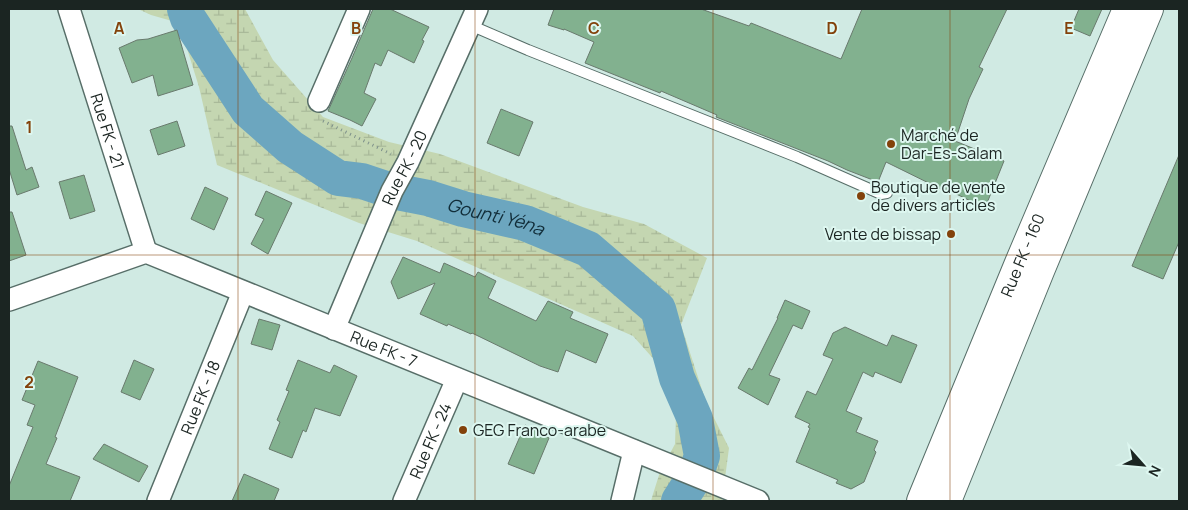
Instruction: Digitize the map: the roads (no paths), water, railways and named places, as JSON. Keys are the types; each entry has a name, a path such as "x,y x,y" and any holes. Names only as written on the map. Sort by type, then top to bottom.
{"main road":[{"name":"Rue FK - 160","path":"947,501 1030,267 1127,9"},
{"name":"Rue FK - 160","path":"921,501 1149,9"}],"street":[{"name":"Rue FK - 21","path":"69,9 146,252"},
{"path":"319,101 358,9"},
{"name":"Rue FK - 20","path":"334,329 392,191 408,162 474,17"},
{"name":"Rue FK - 7","path":"146,252 758,501"},
{"path":"9,300 146,252"},
{"name":"Rue FK - 18","path":"158,501 244,292"},
{"name":"Rue FK - 24","path":"404,501 457,379"},
{"path":"622,501 634,451"}],"lane":[{"path":"474,17 528,50 797,157 881,194 887,193"}],"waterway":[{"name":"Gounti Yéna","path":"185,9 188,18 248,110 290,147 338,178 362,181 392,191 428,198 463,209 525,223 588,249 658,309 677,378 695,419 702,456 695,476 679,501"}],"place":[{"name":"Marché de Dar-Es-Salam","path":"891,144"},
{"name":"Boutique de vente de divers articles","path":"861,196"},
{"name":"Vente de bissap","path":"951,234"},
{"name":"GEG Franco-arabe","path":"463,430"}]}
